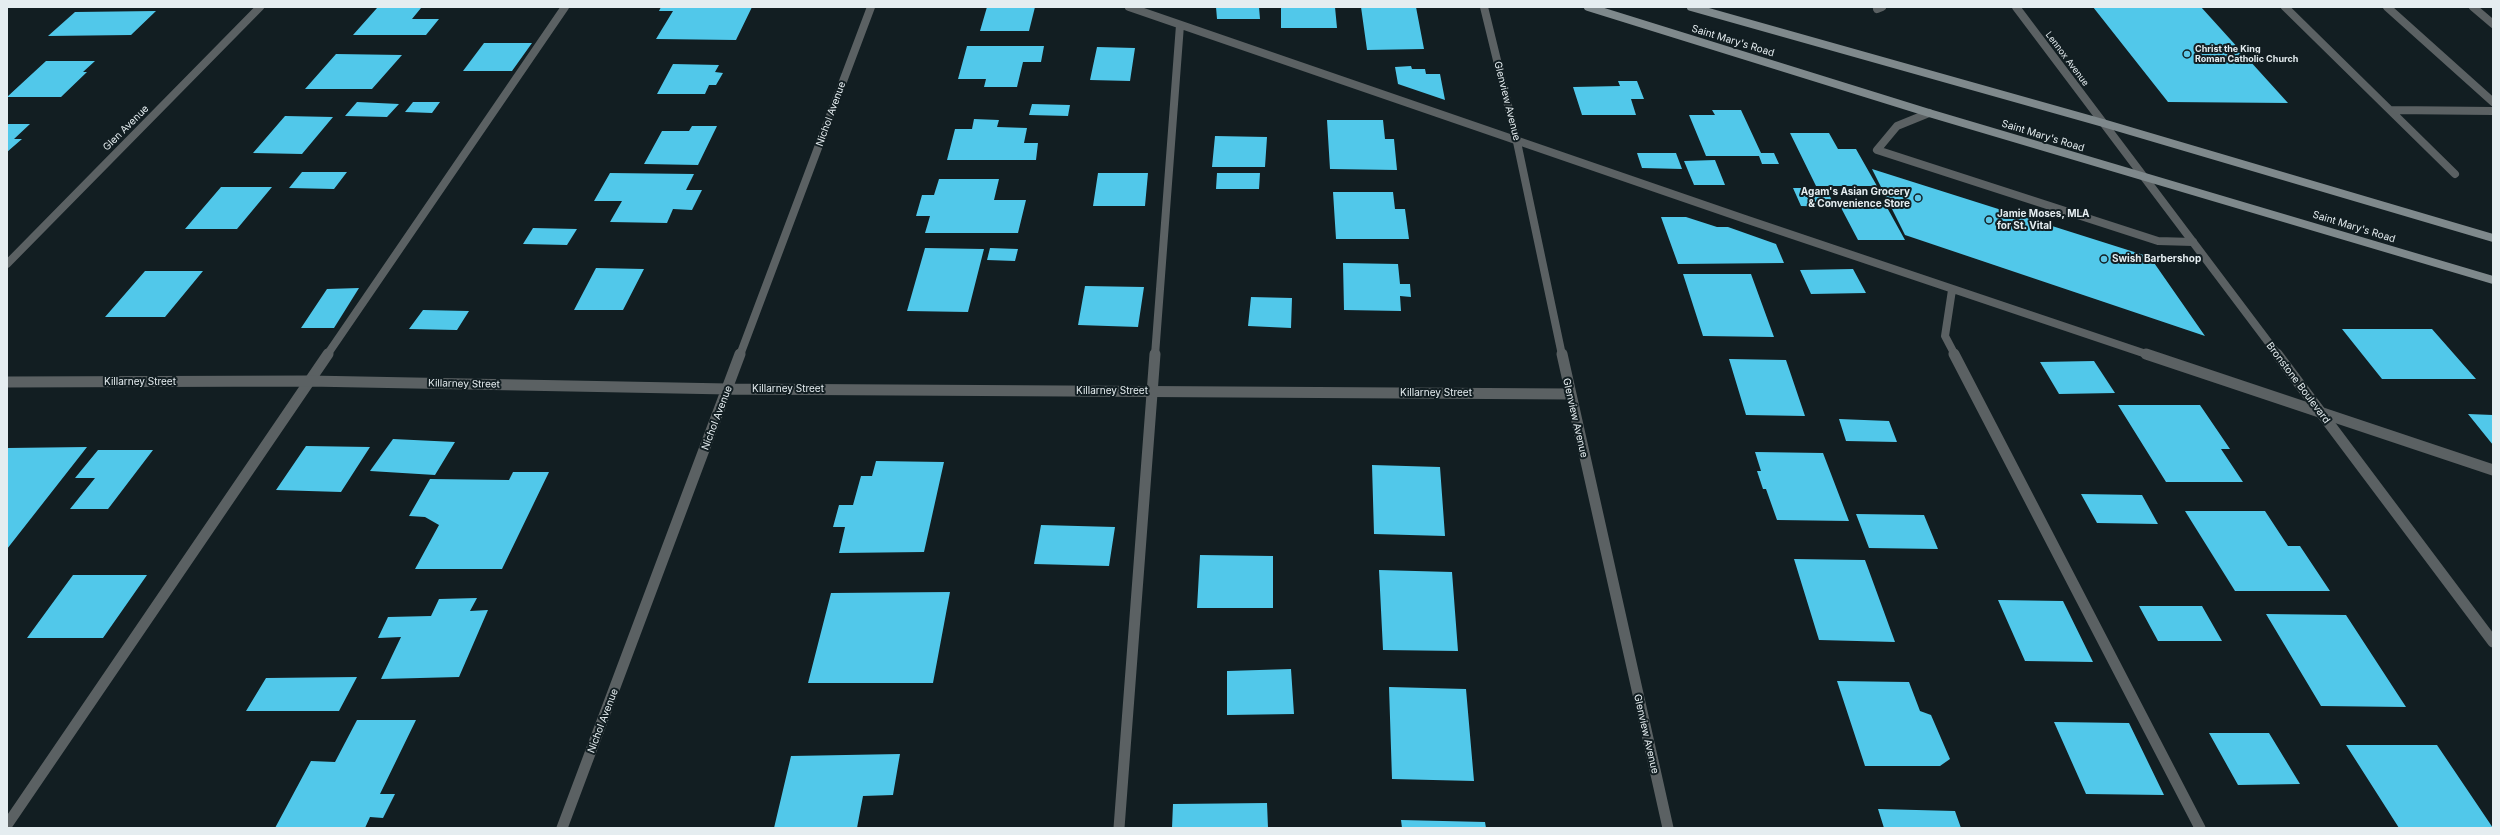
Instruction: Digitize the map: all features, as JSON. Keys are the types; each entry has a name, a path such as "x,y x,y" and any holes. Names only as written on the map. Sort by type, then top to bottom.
{"main road":[{"name":"Saint Mary's Road","path":"1588,7 1929,113 2493,280"},
{"name":"Saint Mary's Road","path":"1691,7 2103,123 2493,238"}],"street":[{"name":"Glen Avenue","path":"7,264 260,7"},
{"path":"7,825 565,7"},
{"name":"Nichol Avenue","path":"562,828 871,7"},
{"path":"1129,7 1517,142 1952,290 2317,409 2493,470"},
{"name":"Glenview Avenue","path":"1484,7 1517,142 1570,394 1668,828"},
{"name":"Lennox Avenue","path":"2016,7 2103,123"},
{"path":"2285,7 2456,174"},
{"path":"2387,7 2493,102"},
{"path":"2473,7 2493,24"},
{"path":"1119,828 1180,25"},
{"path":"2391,110 2493,111"},
{"path":"1929,113 1897,126 1877,150 2158,240 2193,242"},
{"name":"Bronstone Boulevard","path":"2103,123 2493,642"},
{"path":"1952,290 1945,336 2200,828"},
{"name":"Killarney Street","path":"7,382 309,381 728,388 1570,394"}],"building":[{"path":"661,7 752,7 736,40 656,39 673,11 659,11"},
{"path":"987,7 1035,7 1029,31 980,31"},
{"path":"1216,7 1259,7 1260,19 1217,19"},
{"path":"1281,7 1335,7 1337,28 1281,28"},
{"path":"1361,7 1416,7 1424,49 1367,50"},
{"name":"Christ the King Roman Catholic Church","path":"2093,7 2201,7 2288,103 2168,102"},
{"path":"377,8 421,8 412,19 439,19 426,35 353,35"},
{"path":"156,11 131,35 48,36 75,12"},
{"path":"484,43 532,43 512,71 463,71"},
{"path":"967,46 1044,46 1041,62 1023,62 1017,87 984,87 986,79 958,79"},
{"path":"1097,47 1135,48 1130,81 1090,80"},
{"path":"336,54 402,55 372,89 305,89"},
{"path":"46,61 95,61 83,72 87,72 61,97 7,97"},
{"path":"673,64 719,65 715,72 723,73 716,85 709,85 705,94 657,94"},
{"path":"1411,66 1412,69 1425,69 1426,74 1440,74 1445,100 1398,84 1395,67"},
{"path":"1618,81 1637,81 1644,99 1631,99 1636,115 1582,115 1573,87 1620,86"},
{"path":"357,102 399,104 387,117 345,116"},
{"path":"413,102 440,102 432,113 405,112"},
{"path":"1032,104 1070,105 1068,116 1029,115"},
{"path":"1712,110 1741,110 1761,153 1774,153 1779,164 1762,164 1759,156 1706,156 1689,115 1715,115"},
{"path":"285,116 333,117 302,154 253,153"},
{"path":"974,119 999,120 997,127 1027,128 1024,143 1038,143 1036,160 947,160 955,129 972,129"},
{"path":"1327,120 1383,120 1385,139 1394,139 1397,170 1330,169"},
{"path":"7,124 30,124 14,139 22,139 7,152"},
{"path":"692,126 717,126 698,165 644,164 662,131 689,131"},
{"path":"1790,133 1829,133 1838,149 1856,149 1877,186 1816,186"},
{"path":"1215,136 1267,137 1265,167 1212,167"},
{"path":"1637,153 1676,153 1682,169 1642,168"},
{"path":"1715,160 1725,185 1694,185 1684,161"},
{"path":"1872,169 2150,257 2205,336 1905,235"},
{"path":"302,172 347,172 334,189 289,188"},
{"path":"610,173 694,174 686,190 702,190 692,210 673,209 667,223 610,222 622,201 594,201"},
{"path":"1098,173 1148,173 1145,206 1093,206"},
{"path":"1217,173 1260,173 1259,189 1216,189"},
{"path":"939,179 999,179 994,200 1026,200 1018,233 925,233 930,216 916,216 922,195 934,195"},
{"path":"221,187 272,187 237,229 185,229"},
{"path":"1793,188 1826,188 1835,207 1801,206"},
{"path":"1333,192 1393,192 1395,209 1405,209 1409,239 1336,239"},
{"path":"1838,202 1884,202 1905,240 1858,240"},
{"path":"1661,217 1686,217 1717,227 1728,227 1776,244 1784,263 1678,264"},
{"path":"533,228 577,229 567,245 523,244"},
{"path":"925,248 984,249 968,312 907,311"},
{"path":"990,248 1018,249 1015,261 987,260"},
{"path":"1343,263 1398,264 1400,284 1410,284 1411,297 1400,296 1401,311 1344,310"},
{"path":"596,268 644,269 623,310 574,310"},
{"path":"1853,269 1866,293 1811,294 1800,270"},
{"path":"145,271 203,271 165,317 105,317"},
{"path":"1683,274 1751,274 1774,337 1703,336"},
{"path":"1085,286 1144,287 1138,327 1078,325"},
{"path":"359,288 334,328 301,328 327,289"},
{"path":"1251,297 1292,298 1291,328 1248,326"},
{"path":"423,310 469,311 457,330 409,329"},
{"path":"2342,329 2432,329 2476,379 2382,379"},
{"path":"1729,359 1786,360 1805,416 1746,415"},
{"path":"2094,361 2115,393 2059,394 2040,362"},
{"path":"2118,405 2200,405 2230,449 2221,449 2243,482 2166,482"},
{"path":"2468,414 2493,415 2493,445"},
{"path":"1839,419 1889,421 1897,442 1846,441"},
{"path":"393,439 455,442 435,475 370,471"},
{"path":"306,446 370,447 341,492 276,490"},
{"path":"87,447 7,549 7,448"},
{"path":"98,450 153,450 108,509 70,509 95,478 75,478"},
{"path":"1755,452 1823,453 1849,521 1777,520 1766,489 1763,489 1757,471 1761,471"},
{"path":"876,461 944,462 924,552 839,553 845,527 833,527 839,505 853,505 861,476 872,476"},
{"path":"1372,465 1440,467 1445,536 1374,534"},
{"path":"513,472 549,472 502,569 415,569 439,525 425,517 409,516 430,479 509,480"},
{"path":"2081,494 2142,495 2158,524 2097,523"},
{"path":"2185,511 2265,511 2288,546 2300,546 2330,591 2235,591"},
{"path":"1856,514 1924,515 1938,549 1869,548"},
{"path":"1041,525 1115,527 1109,566 1034,564"},
{"path":"1200,555 1273,556 1273,608 1197,608"},
{"path":"1794,559 1865,560 1895,642 1819,640"},
{"path":"1379,570 1452,572 1458,651 1383,650"},
{"path":"73,575 147,575 103,638 27,638"},
{"path":"950,592 933,683 808,683 831,593"},
{"path":"477,598 470,611 488,610 459,677 381,679 401,637 378,638 388,617 431,616 439,599"},
{"path":"1998,600 2063,601 2093,662 2025,661"},
{"path":"2139,606 2202,606 2222,641 2158,641"},
{"path":"2266,614 2346,615 2406,707 2321,706"},
{"path":"1291,669 1294,714 1227,715 1227,671"},
{"path":"357,677 339,711 246,711 266,678"},
{"path":"1837,681 1909,682 1920,711 1931,715 1950,759 1940,766 1865,766"},
{"path":"1389,687 1466,689 1474,781 1392,779"},
{"path":"357,720 416,720 380,794 395,794 383,818 370,817 365,828 275,828 311,761 335,762"},
{"path":"2054,722 2129,723 2164,795 2086,794"},
{"path":"2209,733 2269,733 2300,784 2238,785"},
{"path":"2346,745 2437,745 2493,828 2399,828"},
{"path":"900,754 893,795 863,796 857,828 774,828 791,756"},
{"path":"1267,803 1268,828 1172,828 1173,804"},
{"path":"1878,809 1955,811 1961,828 1884,828"},
{"path":"1401,820 1485,822 1486,828 1402,828"}],"place":[{"name":"Christ the King Roman Catholic Church","path":"2187,54"},
{"name":"Agam's Asian Grocery & Convenience Store","path":"1918,198"},
{"name":"Jamie Moses, MLA for St. Vital","path":"1989,220"},
{"name":"Swish Barbershop","path":"2104,259"}]}
